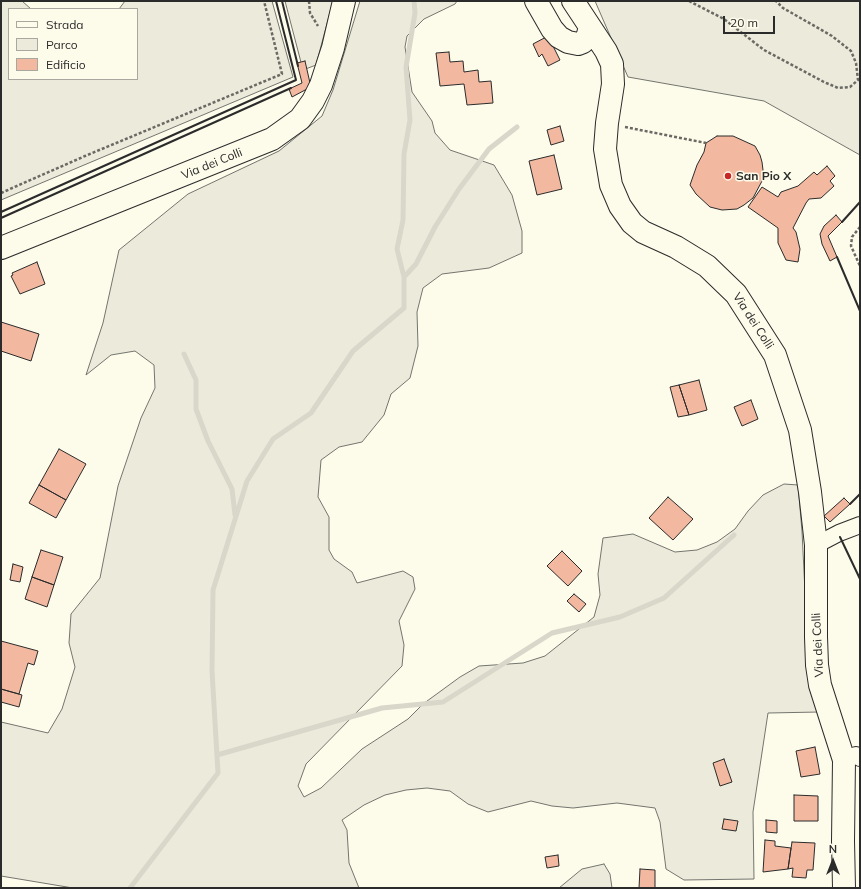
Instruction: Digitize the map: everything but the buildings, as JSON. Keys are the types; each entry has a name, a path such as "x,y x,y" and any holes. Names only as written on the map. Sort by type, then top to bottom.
{"street":[{"name":"Via dei Colli","path":"1,248 272,139 300,119 313,101 321,85 333,48 344,1"},
{"path":"536,1 552,29 568,42 578,44 583,42 587,38 590,27"},
{"name":"Via dei Colli","path":"573,1 606,51 612,64 613,84 605,149 611,185 620,206 632,223 643,232 676,247 707,266 736,294 775,355 800,430 810,492 816,545 816,637 817,664 820,684 852,759 843,841 844,888"},
{"path":"816,545 838,533 860,525"}],"path":[{"path":"1,193 84,156 282,74 264,1"},
{"path":"689,1 724,19 764,50 824,82 838,88 850,87 858,80 856,64 851,51 832,36 783,8 776,1"},
{"path":"607,123 706,143"},
{"path":"860,227 852,237 851,246 860,266"}],"green space":[{"path":"1,1 22,1 30,8 8,8 8,80 138,80 138,8 120,8 125,1 272,1 293,77 1,200"},
{"path":"285,1 333,1 316,65 303,70"},
{"path":"360,1 457,1 455,4 424,19 407,36 405,47 412,92 432,121 435,133 450,150 494,165 512,195 522,231 522,253 489,268 442,274 423,288 417,312 418,346 410,378 391,394 384,415 362,442 339,447 321,460 318,497 329,517 329,550 334,559 352,572 357,583 403,571 413,577 415,589 399,621 404,645 402,666 306,764 298,786 304,797 321,788 362,749 408,719 423,704 460,677 479,666 523,663 545,656 594,617 600,595 598,574 603,538 633,534 675,552 697,550 717,542 735,529 748,511 763,495 784,484 798,485 805,592 805,634 810,669 819,712 768,713 753,812 754,879 684,880 666,869 660,822 655,808 617,803 573,808 552,806 531,801 488,812 468,804 450,791 427,788 406,790 385,795 364,805 342,820 347,830 349,863 359,888 73,888 1,876 1,722 48,733 62,709 75,667 69,643 71,614 100,578 118,486 141,418 155,388 154,365 135,351 111,355 86,375 103,323 119,250 188,194 279,151 322,116 333,90"},
{"path":"595,1 860,1 860,155 764,101 628,77"},
{"path":"604,864 610,874 612,888 559,888 582,869"}],"waterway":[{"path":"130,888 218,773 212,671 213,590 247,481 273,439 311,413 353,351 404,308 404,277 397,249 403,220 404,154 410,120 406,67 415,13 414,1"},
{"path":"404,277 416,264 435,227 459,189 489,149 517,127"},
{"path":"184,354 196,380 196,409 208,441 232,489 235,515"},
{"path":"217,755 382,708 443,702 552,633 620,617 664,598 734,535"}],"wall":[{"path":"1,212 296,80 276,1"},
{"path":"282,1 298,66"},
{"path":"1,218 291,88"},
{"path":"842,222 860,202"},
{"path":"837,257 860,311"},
{"path":"850,504 860,494"},
{"path":"840,537 860,579"}],"place":[{"name":"San Pio X","path":"728,176"}]}
